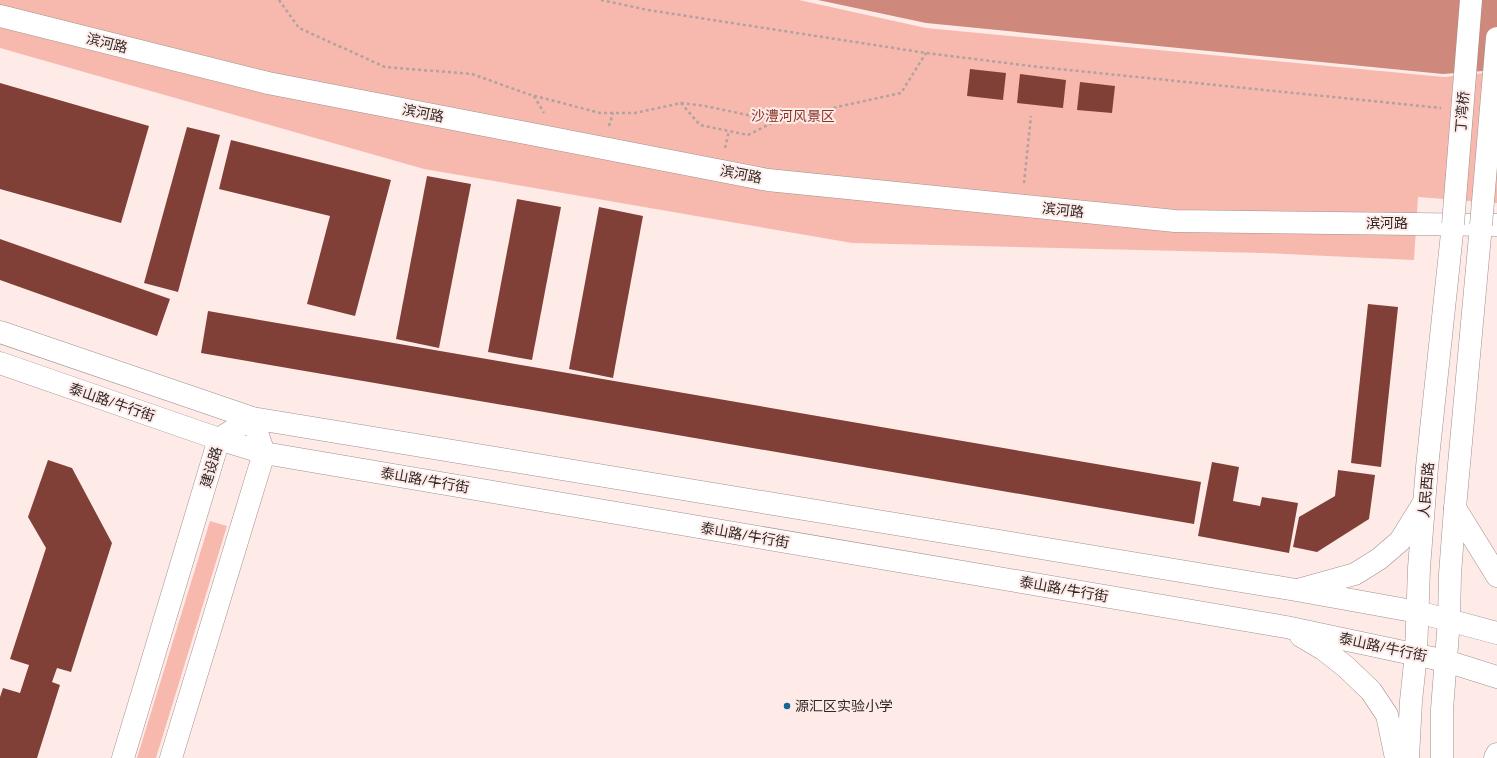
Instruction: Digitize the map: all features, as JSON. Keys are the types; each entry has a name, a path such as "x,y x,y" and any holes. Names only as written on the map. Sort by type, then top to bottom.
{"main road":[{"name":"丁湾桥","path":"1453,224 1471,0"},
{"name":"滨河路","path":"0,16 268,83 768,180 1175,221 1489,225"},
{"name":"丁湾桥","path":"1489,225 1497,38"},
{"name":"人民西路","path":"1408,758 1411,701 1416,654 1419,568 1453,224"},
{"path":"1442,758 1442,709 1449,620 1450,574 1455,508 1489,225"},
{"path":"0,332 252,418 1296,590 1418,612 1497,633"},
{"name":"泰山路/牛行街","path":"0,363 219,439 264,452 1286,627 1446,661 1497,677"},
{"path":"171,758 264,452 252,418"},
{"name":"建设路","path":"123,758 219,439 252,418"},
{"path":"1296,590 1355,574 1380,559 1400,541 1425,501"},
{"path":"1455,508 1497,576"},
{"path":"1286,627 1323,649 1346,667 1371,691 1387,714 1396,758"},
{"path":"1495,758 1497,754"}],"path":[{"path":"279,0 299,28 385,67 472,74 528,94 600,113 635,113 681,103 705,106 776,121 800,118 837,107 901,93 926,53"},
{"path":"601,0 648,10 926,53 1039,68 1443,108"},
{"path":"681,103 700,125 748,135 776,121"},
{"path":"1022,206 1031,116"}],"green space":[{"name":"沙澧河风景区","path":"0,0 799,0 926,28 1444,77 1497,72 1497,203 1418,197 1414,260 1262,253 852,243 424,169 0,48"},
{"path":"210,521 227,526 156,758 137,758"}],"shaded area":[{"path":"818,0 1497,0 1497,70 1443,74 926,23"}],"building":[{"path":"970,69 1006,73 1003,100 967,96"},
{"path":"1020,74 1066,80 1063,108 1017,103"},
{"path":"1080,82 1115,86 1112,113 1077,110"},
{"path":"0,83 149,126 121,223 0,189"},
{"path":"187,127 220,135 178,292 144,283"},
{"path":"231,140 391,180 355,316 307,304 330,216 219,189"},
{"path":"427,176 471,184 439,348 396,339"},
{"path":"517,199 561,207 532,360 488,352"},
{"path":"599,207 643,216 613,378 569,369"},
{"path":"0,239 170,299 157,336 0,280"},
{"path":"1368,304 1398,307 1381,467 1351,463"},
{"path":"208,311 1201,482 1194,524 201,353"},
{"path":"48,460 72,468 112,543 71,672 57,668 52,682 60,685 37,758 0,758 0,697 3,688 20,693 29,665 10,659 46,548 28,517"},
{"path":"1212,462 1239,467 1233,501 1260,506 1262,497 1298,503 1289,553 1198,536"},
{"path":"1338,470 1375,475 1369,519 1317,552 1293,547 1299,517 1335,496"}],"place":[{"name":"源汇区实验小学","path":"787,706"}]}
